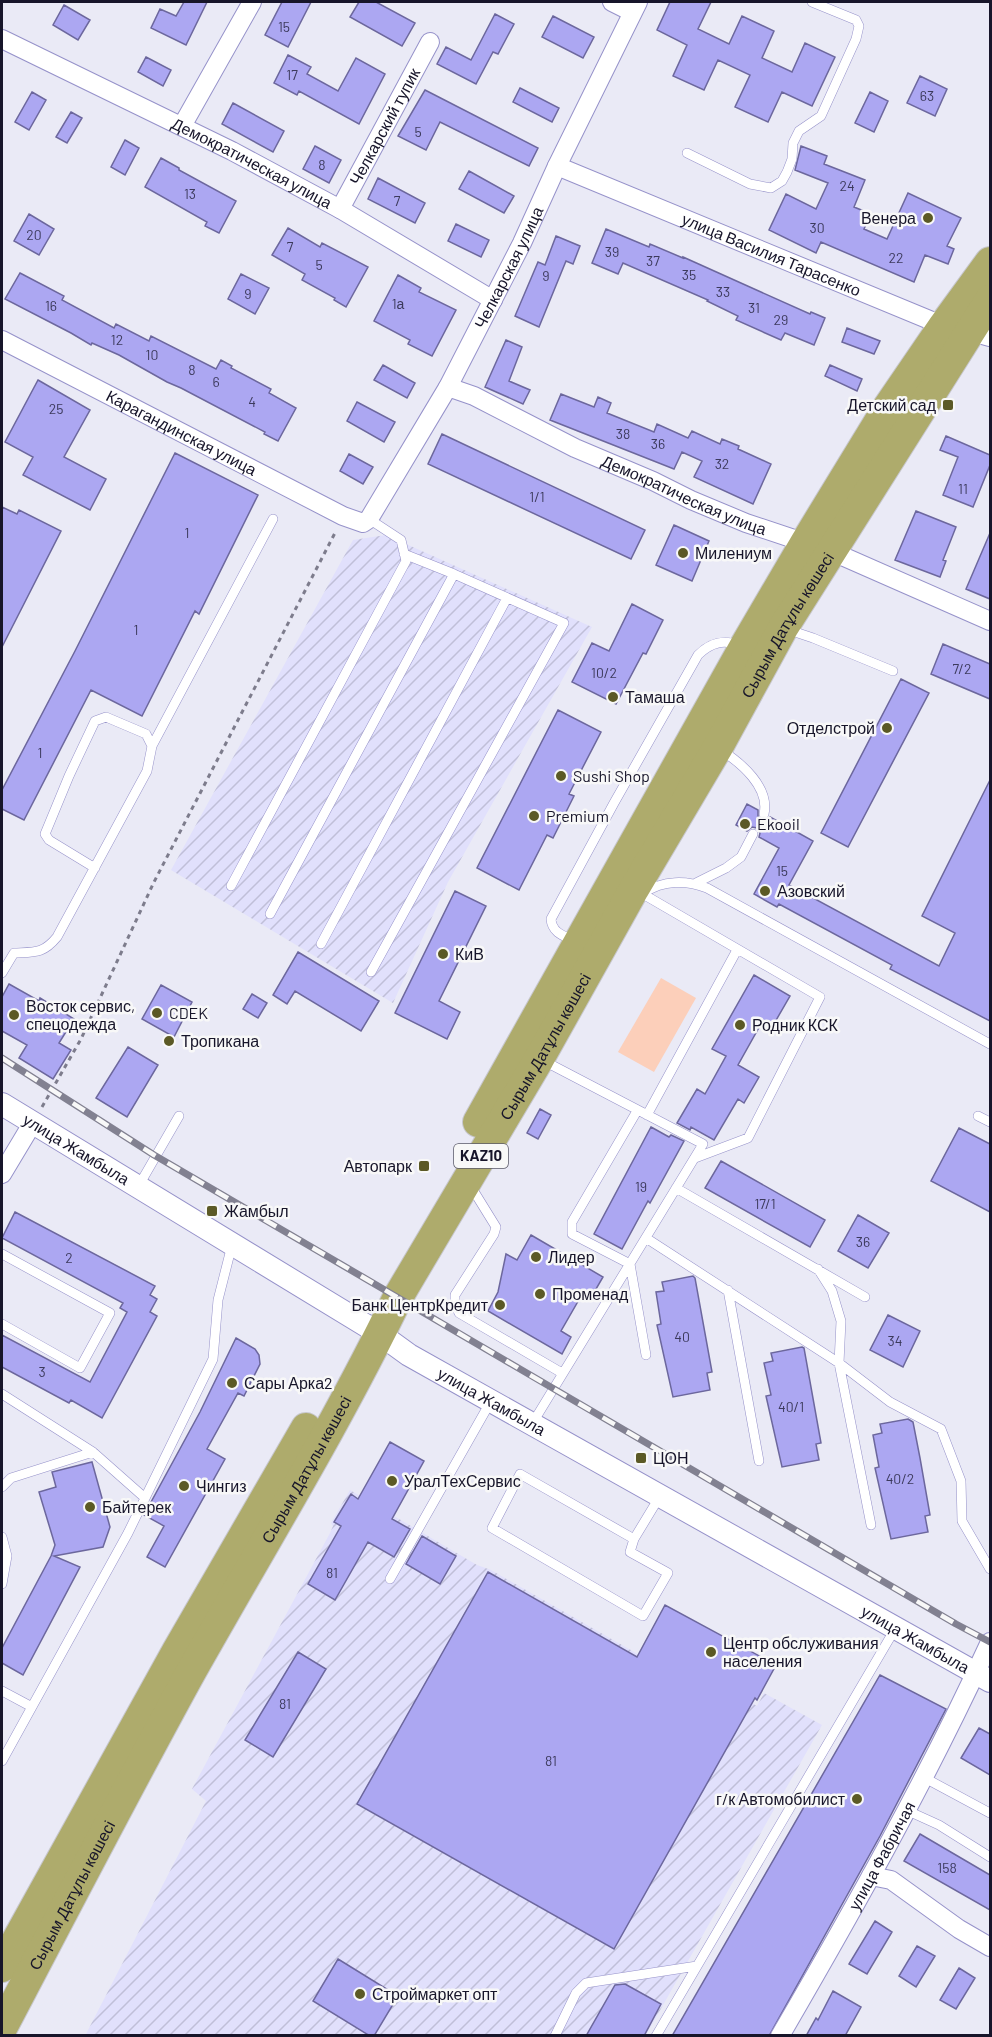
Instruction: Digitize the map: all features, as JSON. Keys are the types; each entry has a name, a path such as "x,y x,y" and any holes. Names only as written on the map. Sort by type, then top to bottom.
{"highway":[{"name":"Сырым Датұлы көшесі","path":"968,331 990,262"},
{"name":"Сырым Датұлы көшесі","path":"2,1967 177,1651 312,1416 371,1328 398,1297 638,892 718,747 772,623 819,548 990,300"},
{"name":"Сырым Датұлы көшесі","path":"2,2028 187,1679 288,1502 371,1328 381,1287 436,1197 744,647 772,623"}],"street":[{"path":"182,126 252,2"},
{"path":"612,2 635,7"},
{"name":"Челкарская улица","path":"366,521 448,387 493,300 635,7"},
{"name":"Демократическая улица","path":"2,39 182,126 340,209 493,300"},
{"name":"Челкарский тупик","path":"340,209 430,42"},
{"name":"улица Василия Тарасенко","path":"557,166 968,331"},
{"name":"Карагандинская улица","path":"2,340 343,516 366,521"},
{"name":"Демократическая улица","path":"448,387 474,396 575,448 691,500 746,523 819,548 990,621"},
{"name":"улица Жамбыла","path":"2,1104 32,1125 371,1328 409,1355 983,1677"},
{"path":"2,1174 32,1125"},
{"name":"улица Фабричая","path":"780,2036 871,1876 922,1777 983,1677 990,1642"},
{"path":"871,1876 891,1880 959,1929 990,1947"}],"lane":[{"path":"687,153 750,184 771,188 782,181 792,159 793,143 799,131 821,116 856,39 859,26 856,20 811,2"},
{"path":"2,973 14,953 41,952 57,937 147,771 152,746 273,519"},
{"path":"231,886 406,561 401,540 366,521"},
{"path":"371,972 564,624 404,554"},
{"path":"270,914 454,574"},
{"path":"321,944 507,598"},
{"path":"772,623 893,671"},
{"path":"95,868 46,838 46,829 69,776 95,721 106,717 146,734 152,746"},
{"path":"718,747 738,761 752,777 766,804 764,814"},
{"path":"696,884 726,868 741,856 753,834"},
{"path":"638,892 668,882 696,884 726,898 990,1044"},
{"path":"638,892 820,997 748,1138 695,1158"},
{"path":"647,1115 736,950"},
{"path":"532,1424 703,1144 539,1059"},
{"path":"630,1264 573,1234 572,1222 638,1111"},
{"path":"137,1188 179,1116"},
{"path":"978,1116 990,1122"},
{"path":"467,1180 496,1227 494,1234 455,1295 455,1304 459,1312 562,1373"},
{"path":"676,1188 865,1297"},
{"path":"646,1238 839,1363 890,1402 941,1429 961,1481 962,1521 990,1569"},
{"path":"2,1761 145,1498 213,1359 218,1300 232,1245"},
{"path":"2,1254 110,1313 80,1368 2,1324"},
{"path":"630,1264 646,1355"},
{"path":"818,1269 832,1291 841,1321 839,1363 871,1525"},
{"path":"728,1290 759,1461"},
{"path":"2,1394 93,1452 145,1498"},
{"path":"390,1579 491,1401"},
{"path":"2,1487 11,1478 93,1452"},
{"path":"634,1539 519,1474 492,1528 643,1616 668,1573 630,1552 634,1539 660,1496"},
{"path":"2,1537 8,1556 2,1584"},
{"path":"656,2036 895,1628"},
{"path":"2,1691 32,1707"},
{"path":"922,1777 990,1813"},
{"path":"906,1810 939,1825 990,1857"},
{"path":"555,2036 576,1993 586,1983 697,1966"}],"path":[{"path":"32,1125 81,1040 154,882 343,516"}],"shaded area":[{"path":"386,535 592,627 448,882 393,1003 171,870 353,540"},
{"path":"661,978 696,998 654,1072 618,1052"},
{"name":"УралТехСервис","path":"350,1490 477,1565 491,1570 732,1708 739,1696 757,1706 764,1693 822,1725 646,2035 85,2036 206,1801 192,1789 330,1533 333,1526 331,1523"}],"building":[{"path":"184,2 207,2 186,45 151,28 160,9 176,16"},
{"path":"282,2 311,2 288,47 265,35"},
{"path":"359,2 376,2 415,23 402,46 350,17"},
{"path":"670,2 711,2 698,29 729,44 742,16 774,31 762,58 792,72 805,43 835,57 812,106 782,92 768,122 735,107 750,75 718,60 704,90 673,76 687,45 657,30"},
{"path":"64,5 90,20 78,40 53,25"},
{"path":"495,14 514,24 498,54 493,52 476,84 437,64 446,47 471,60"},
{"path":"553,16 594,37 583,58 542,37"},
{"path":"288,55 311,67 307,74 338,91 356,58 385,74 359,124 299,91 297,95 274,83"},
{"path":"146,57 171,70 163,86 138,72"},
{"path":"920,76 947,89 935,116 907,103"},
{"path":"520,88 559,108 552,122 513,102"},
{"path":"425,90 538,148 529,166 440,122 426,150 398,136"},
{"path":"32,92 46,100 29,130 15,122"},
{"path":"870,92 888,101 874,132 855,123"},
{"path":"233,103 284,131 273,152 222,124"},
{"path":"71,112 82,118 67,143 56,137"},
{"path":"125,140 139,148 125,175 111,167"},
{"path":"315,146 341,160 329,183 303,169"},
{"path":"801,146 827,156 824,164 865,180 854,207 871,214 864,229 887,239 908,193 961,218 947,246 954,249 948,264 925,255 914,282 821,242 816,253 769,230 786,194 816,209 828,183 795,170"},
{"path":"161,158 236,201 219,233 205,226 207,222 145,187"},
{"path":"469,171 514,196 504,213 459,189"},
{"path":"378,178 425,203 415,223 368,199"},
{"path":"29,214 54,229 39,255 14,241"},
{"path":"456,224 489,240 481,257 448,241"},
{"path":"288,228 320,247 322,243 368,267 346,307 334,300 335,298 302,280 305,274 272,255"},
{"path":"606,229 649,247 650,244 683,257 810,314 811,312 825,318 814,345 785,333 781,340 736,320 738,316 708,300 623,263 618,274 592,263"},
{"path":"556,236 580,246 573,264 566,261 539,327 515,316 538,262 545,265"},
{"path":"20,273 64,296 62,300 114,328 116,324 149,341 151,336 216,369 221,360 232,366 231,368 271,389 269,393 296,408 278,441 119,355 92,343 91,345 5,299"},
{"path":"241,274 269,288 255,314 228,299"},
{"path":"398,275 421,288 419,292 456,310 432,356 408,344 410,340 374,321"},
{"path":"847,328 880,341 874,354 842,342"},
{"path":"506,340 522,347 509,381 530,390 523,404 485,387"},
{"path":"383,365 415,383 407,398 374,380"},
{"path":"830,365 862,379 857,391 825,376"},
{"path":"38,380 90,410 64,457 106,479 90,510 23,475 33,457 5,442"},
{"path":"561,394 594,407 598,397 611,403 607,413 654,432 657,424 688,438 692,431 720,444 722,439 771,464 753,504 694,477 702,461 682,452 674,469 550,420"},
{"path":"357,402 395,422 384,442 347,421"},
{"path":"442,434 645,530 631,559 428,464"},
{"path":"946,436 990,455 990,465 973,507 943,495 958,457 940,450"},
{"path":"175,453 258,495 199,614 195,611 142,716 91,690 24,820 2,809 2,790"},
{"path":"349,454 373,467 363,484 340,471"},
{"path":"2,507 17,514 19,510 61,531 2,647"},
{"path":"916,511 956,527 943,560 946,561 940,577 895,560"},
{"name":"Милениум","path":"674,525 709,541 692,581 656,565"},
{"path":"990,533 990,599 966,589"},
{"path":"632,604 663,620 616,704 572,682 592,643 609,651"},
{"path":"943,644 990,664 990,699 931,674"},
{"path":"901,679 929,693 848,847 821,833"},
{"name":"Premium","path":"558,710 601,732 569,794 574,796 553,838 547,835 519,890 477,868"},
{"path":"990,780 990,1021 890,969 892,965 779,904 777,907 754,894 779,848 759,837 760,833 757,828 752,827 747,831 736,825 747,804 758,810 761,820 770,817 813,841 789,885 939,966 955,933 922,916"},
{"name":"КиВ","path":"455,891 486,906 439,1001 460,1012 447,1039 395,1013"},
{"path":"298,952 379,1001 361,1031 295,991 287,1004 273,995"},
{"path":"754,975 790,996 771,1029 761,1024 738,1065 759,1077 744,1103 738,1099 714,1140 691,1127 690,1130 677,1123 697,1089 705,1094 726,1056 712,1049"},
{"path":"9,984 39,1001 40,998 74,1019 59,1043 71,1050 53,1079 19,1058 27,1045 2,1031 2,997"},
{"path":"161,985 192,1002 174,1037 142,1019"},
{"path":"252,994 267,1003 258,1018 243,1009"},
{"path":"128,1047 158,1065 127,1117 96,1098"},
{"path":"540,1109 551,1115 538,1139 527,1133"},
{"path":"651,1127 669,1137 671,1135 684,1141 622,1249 594,1234"},
{"path":"959,1128 990,1144 990,1212 931,1181"},
{"path":"721,1161 825,1220 810,1247 705,1188"},
{"path":"15,1212 155,1286 150,1295 157,1299 150,1312 157,1316 102,1418 71,1400 69,1403 2,1367 2,1335 90,1382 127,1312 120,1308 123,1303 2,1238"},
{"path":"858,1215 889,1233 868,1268 838,1251"},
{"name":"Променад","path":"531,1235 603,1277 592,1296 584,1291 561,1331 571,1337 562,1354 488,1311 498,1292 506,1254 517,1260"},
{"path":"693,1276 712,1372 707,1373 710,1390 673,1397 657,1325 661,1324 656,1292 664,1291 662,1282"},
{"path":"888,1315 920,1331 903,1367 870,1350"},
{"name":"Чингиз","path":"236,1338 255,1349 259,1355 260,1364 244,1396 238,1393 207,1449 225,1459 165,1567 147,1557 164,1526 144,1515 200,1412"},
{"path":"802,1347 821,1443 816,1444 819,1460 782,1467 766,1396 771,1395 764,1363 773,1361 771,1353"},
{"path":"908,1419 913,1422 920,1458 930,1515 925,1516 928,1532 891,1539 875,1468 879,1467 873,1435 882,1433 880,1424"},
{"path":"390,1442 424,1461 392,1519 410,1529 394,1557 368,1542 335,1600 308,1584 341,1526 334,1522 351,1494 358,1499"},
{"path":"92,1462 110,1527 103,1547 54,1556 80,1567 23,1675 2,1663 2,1648 55,1545 39,1492 56,1487 52,1472"},
{"path":"422,1536 456,1556 440,1584 406,1564"},
{"path":"488,1572 637,1657 665,1605 776,1665 757,1700 755,1698 614,1949 357,1804"},
{"path":"298,1652 326,1669 273,1757 245,1740"},
{"name":"г/к Автомобилист","path":"880,1675 946,1709 880,1836 769,2036 672,2036"},
{"path":"979,1728 990,1734 990,1775 961,1758"},
{"path":"920,1834 990,1875 990,1910 904,1861"},
{"path":"875,1921 892,1932 867,1974 849,1964"},
{"path":"917,1946 935,1956 916,1987 899,1976"},
{"path":"338,1959 398,1996 374,2036 370,2036 313,2001"},
{"path":"959,1968 975,1978 956,2009 940,2000"},
{"path":"625,1984 661,2004 644,2036 586,2036 615,1985"},
{"path":"833,1991 861,2007 845,2036 806,2036 816,2018 818,2020"}],"railway":[{"path":"2,1058 154,1155 990,1642"}],"place":[{"name":"Венера","path":"928,218"},
{"name":"Детский сад","path":"948,405"},
{"name":"Милениум","path":"683,553"},
{"name":"Тамаша","path":"613,697"},
{"name":"Отделстрой","path":"887,728"},
{"name":"Sushi Shop","path":"561,776"},
{"name":"Premium","path":"534,816"},
{"name":"Ekooil","path":"745,824"},
{"name":"Азовский","path":"765,891"},
{"name":"КиВ","path":"443,954"},
{"name":"CDEK","path":"157,1013"},
{"name":"Восток сервис, спецодежда","path":"14,1015"},
{"name":"Родник КСК","path":"740,1025"},
{"name":"Тропикана","path":"169,1041"},
{"name":"Автопарк","path":"424,1166"},
{"name":"Жамбыл","path":"212,1211"},
{"name":"Лидер","path":"536,1257"},
{"name":"Променад","path":"540,1294"},
{"name":"Банк ЦентрКредит","path":"500,1305"},
{"name":"Сары Арка2","path":"232,1383"},
{"name":"ЦОН","path":"641,1458"},
{"name":"УралТехСервис","path":"392,1481"},
{"name":"Чингиз","path":"184,1486"},
{"name":"Байтерек","path":"90,1507"},
{"name":"Центр обслуживания наcеления","path":"711,1652"},
{"name":"г/к Автомобилист","path":"857,1799"},
{"name":"Строймаркет опт","path":"360,1994"}]}
